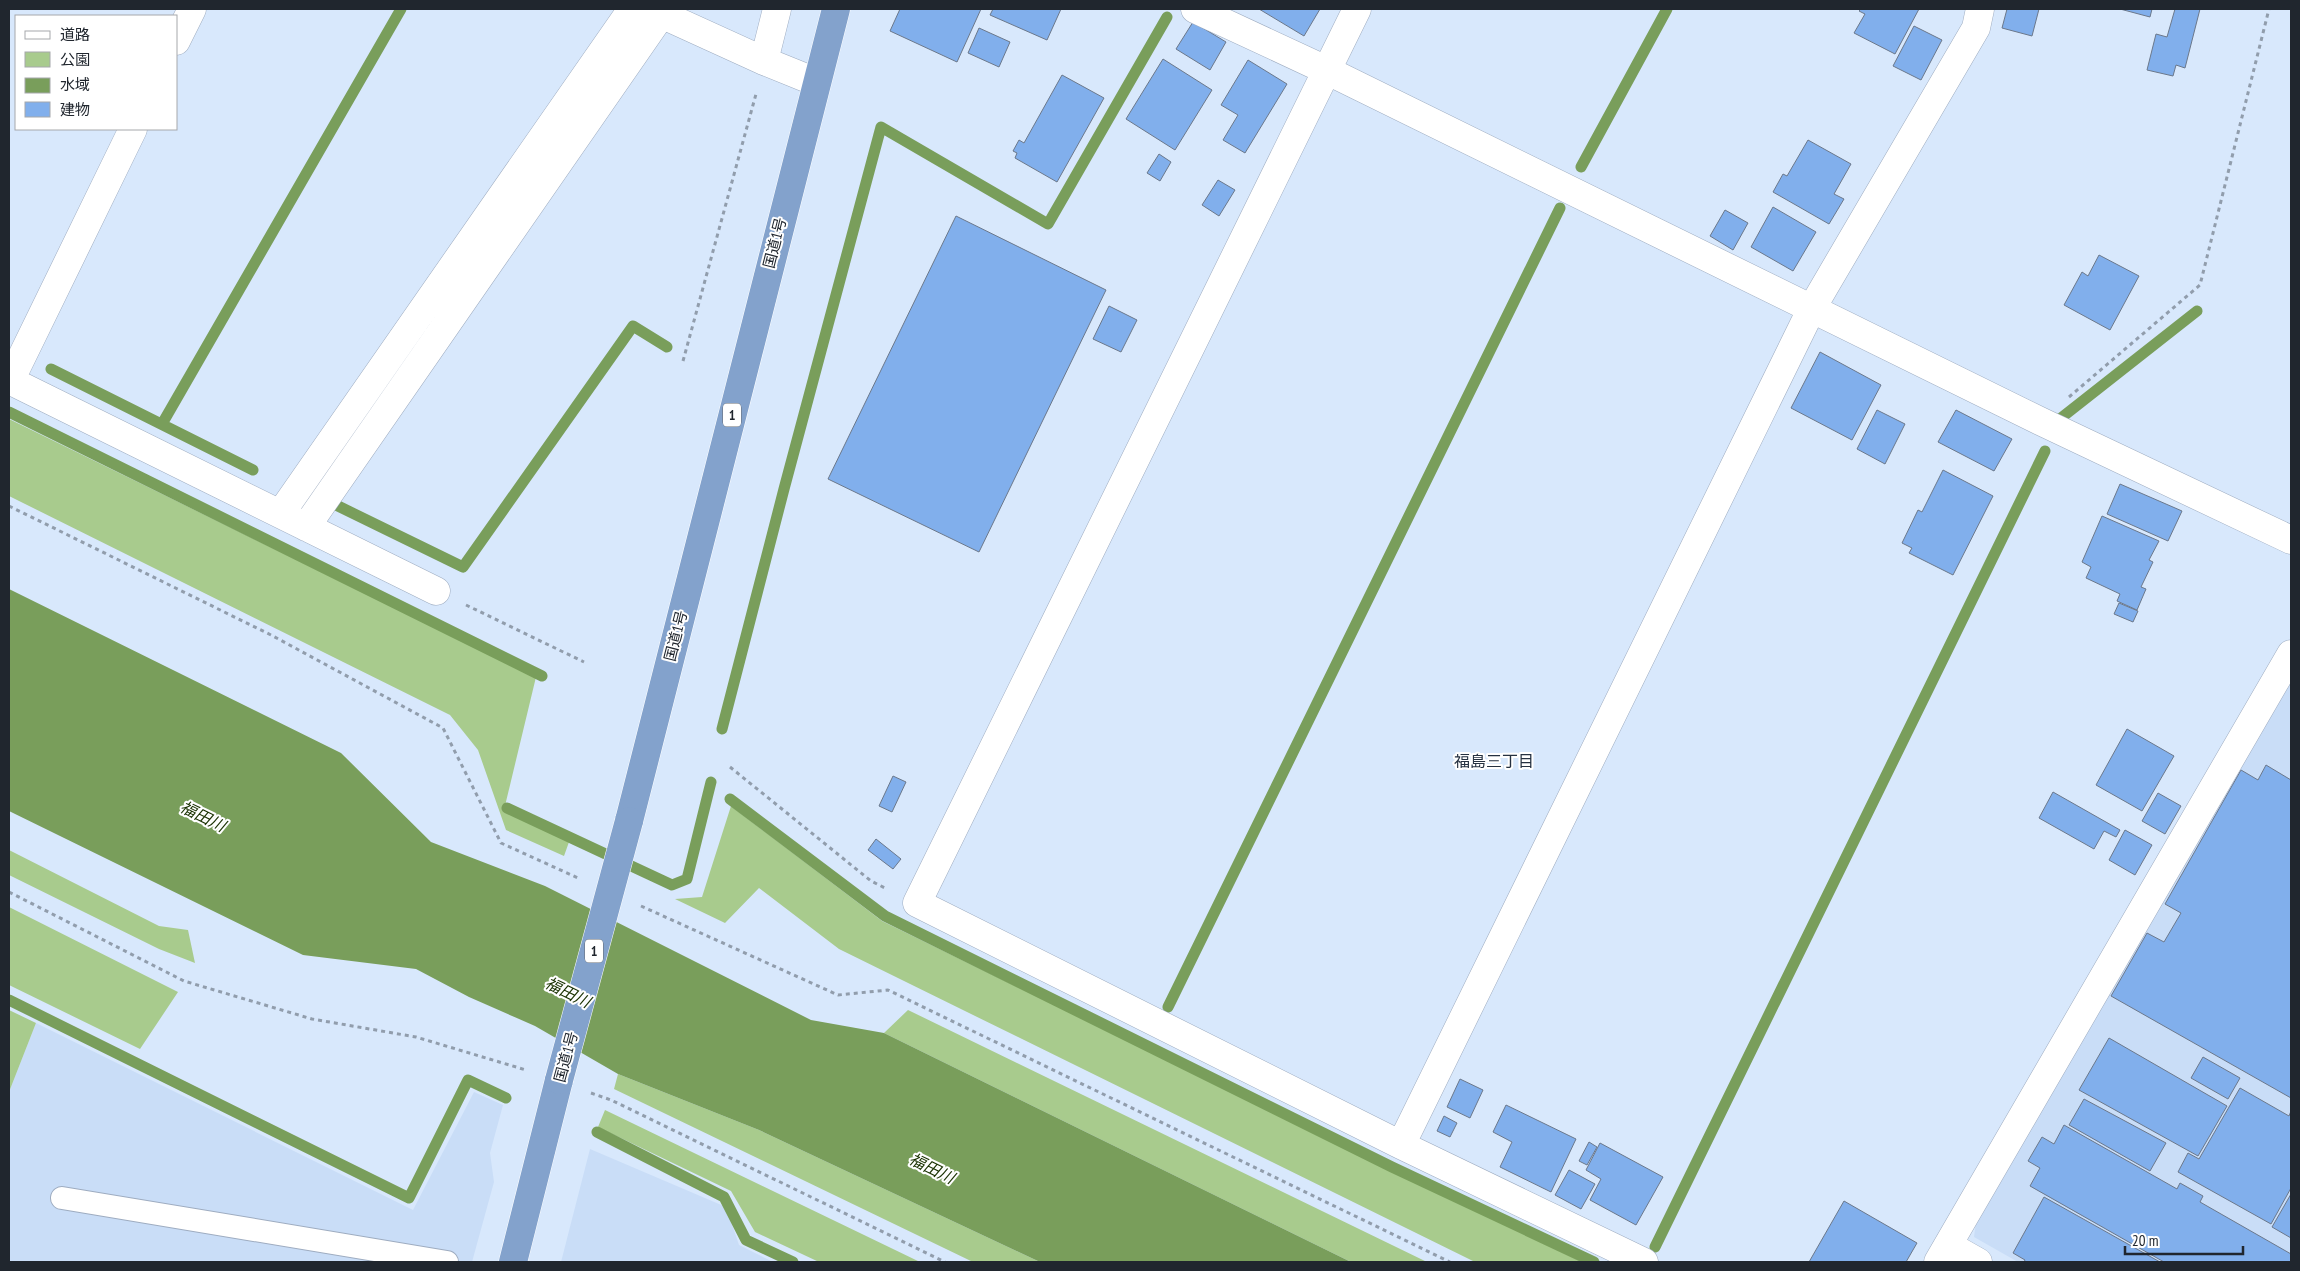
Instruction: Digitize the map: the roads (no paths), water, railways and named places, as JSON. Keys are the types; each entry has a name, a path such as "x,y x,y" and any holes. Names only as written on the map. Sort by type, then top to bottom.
{"highway":[{"name":"国道1号","path":"513,1262 629,821 836,9"}],"street":[{"path":"178,37 192,9"},
{"path":"281,513 632,9"},
{"path":"764,62 777,9"},
{"path":"1196,9 1326,70 2040,422 2291,540"},
{"path":"1357,9 917,904 1401,1145 1644,1262"},
{"path":"1401,1145 1812,308 1976,28 1980,9"},
{"path":"306,527 656,12 764,62 816,82"},
{"path":"133,130 9,381 281,513 436,591"},
{"path":"1978,1262 1943,1254 2291,654"}],"lane":[{"path":"62,1198 447,1262"}],"water":[{"name":"福田川","path":"9,589 341,753 431,842 545,886 811,1020 884,1033 1351,1262 1040,1262 759,1130 618,1074 535,1026 469,997 416,969 303,955 9,811"}],"waterway":[{"path":"162,424 401,9"},
{"path":"1581,167 1667,9"},
{"path":"722,729 881,127 1048,224 1167,17"},
{"path":"1168,1007 1560,208"},
{"path":"2061,418 2197,311"},
{"path":"336,505 463,567 633,326 667,347"},
{"path":"51,369 253,470"},
{"path":"9,412 542,676"},
{"path":"1655,1247 2045,451"},
{"path":"507,808 672,885 687,879 711,782"},
{"path":"730,799 885,916 1392,1167 1594,1262"},
{"path":"9,1000 409,1198 468,1080 506,1098"},
{"path":"597,1132 724,1197 746,1240 793,1262"}],"district":[{"name":"福島三丁目","path":"1494,761"}]}
